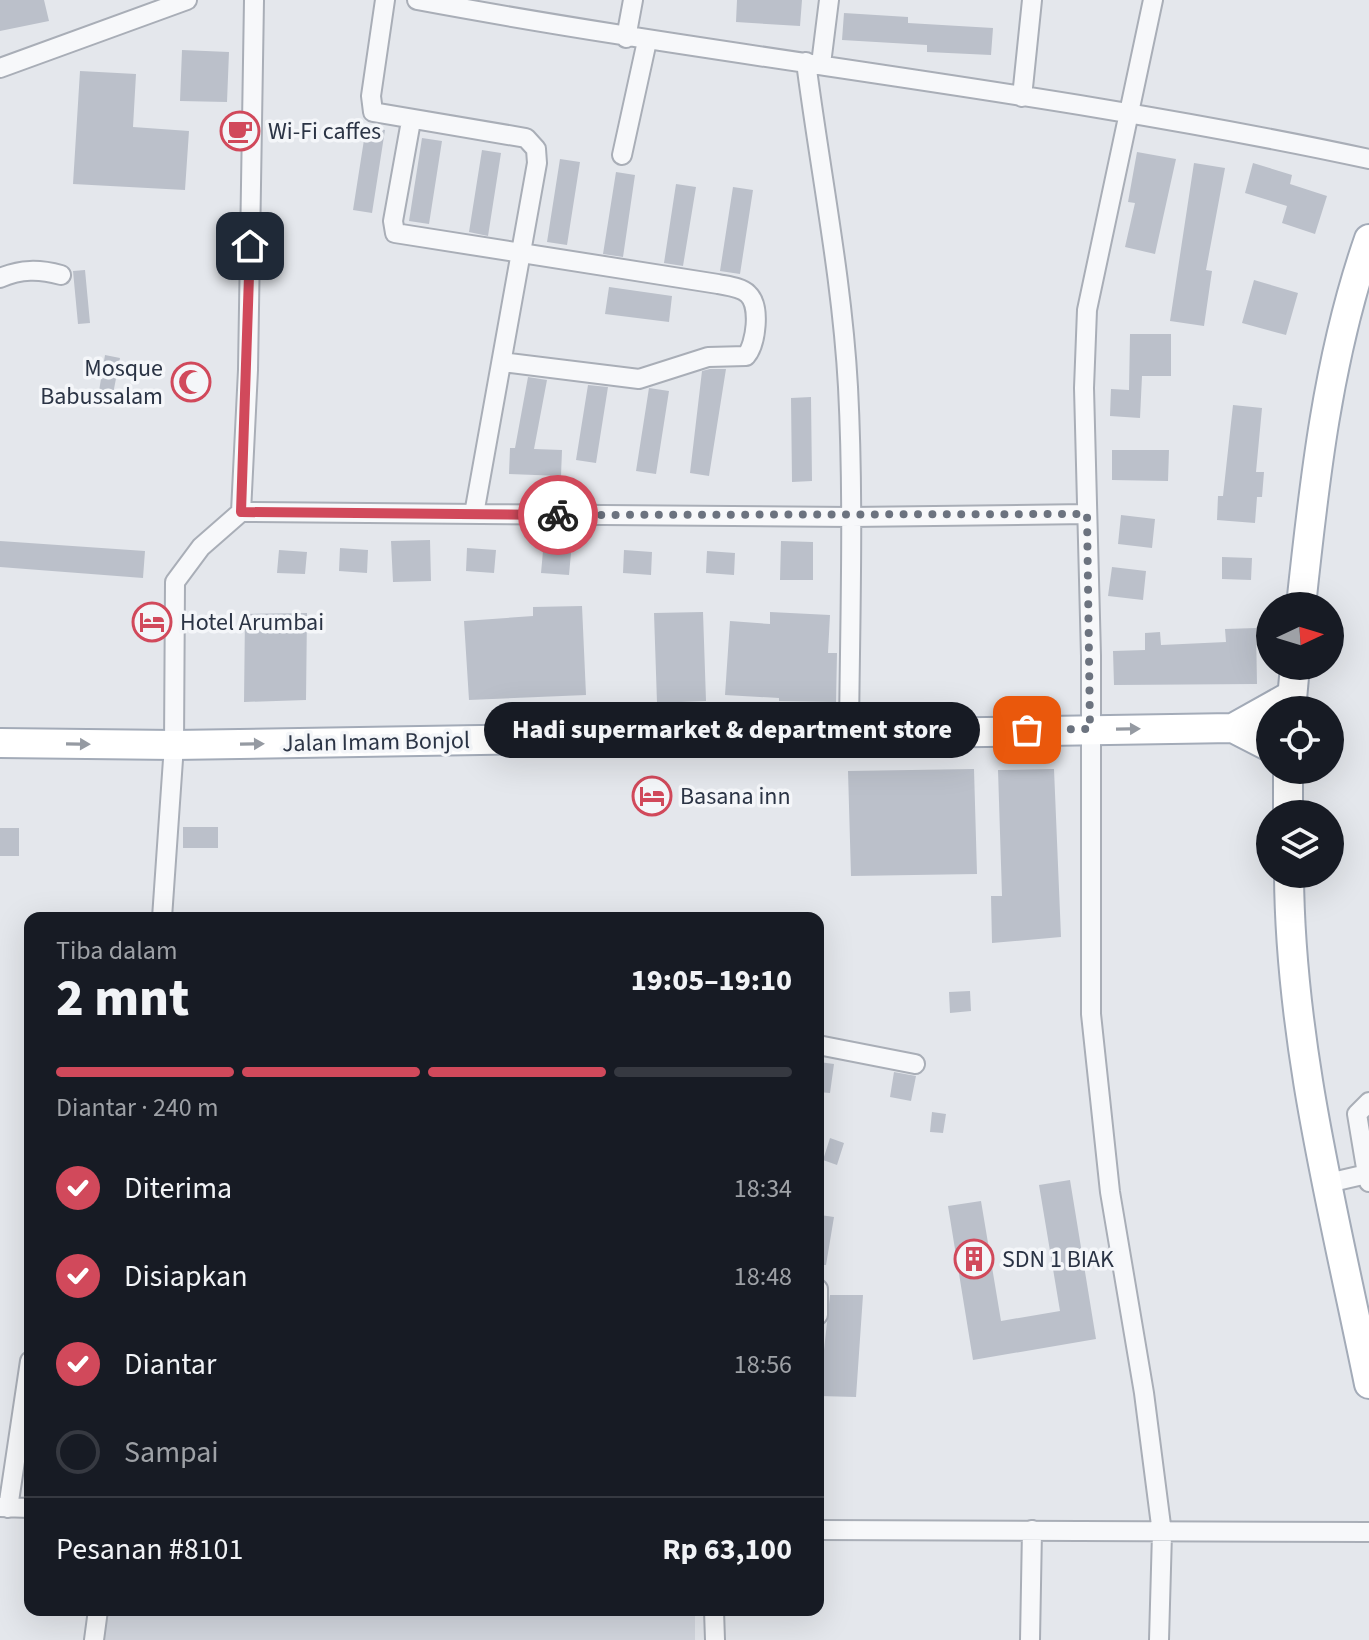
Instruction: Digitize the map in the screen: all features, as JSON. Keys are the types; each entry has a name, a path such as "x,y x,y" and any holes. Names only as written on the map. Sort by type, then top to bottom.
{"main road":[{"path":"1303,592 1332,385 1355,277 1369,239"},
{"path":"1233,728 1256,718"},
{"path":"1233,728 1256,740"},
{"name":"Jalan Imam Bonjol","path":"0,743 174,745 1233,728"},
{"path":"1290,888 1301,1020 1328,1183 1369,1384"}],"street":[{"path":"0,68 187,0"},
{"path":"241,512 248,370 254,0"},
{"path":"385,0 370,109 383,116 526,138 536,149 537,163 522,254 474,514"},
{"path":"417,0 626,38 814,63 1022,97 1369,159"},
{"path":"626,38 633,0"},
{"path":"829,0 814,63 841,306 851,517 849,733"},
{"path":"1022,97 1032,0"},
{"path":"1153,0 1131,116 1087,310 1087,514 1091,1014 1098,1102 1162,1533 1159,1640"},
{"path":"622,155 647,41"},
{"path":"411,121 393,221 395,233 745,291 752,298 755,309 754,334 746,356 708,357 639,379 502,362"},
{"path":"0,278 13,272 39,270 61,275"},
{"path":"163,912 174,745 175,582 201,547 241,512 851,517 1087,514"},
{"path":"824,1046 915,1064"},
{"path":"1328,1183 1368,1178 1356,1124 1357,1114 1369,1102"},
{"path":"24,1390 4,1507 24,1508"},
{"path":"824,1530 1369,1532"},
{"path":"1030,1640 1032,1530"},
{"path":"94,1640 97,1616"},
{"path":"714,1616 715,1640"}],"shaded area":[{"path":"105,1616 695,1616 695,1640 102,1640"}],"building":[{"path":"0,0 44,0 49,21 0,31"},
{"path":"737,0 802,0 800,26 736,22"},
{"path":"844,13 908,17 908,23 993,28 991,55 927,52 927,45 842,40"},
{"path":"182,50 229,52 227,102 180,101"},
{"path":"80,71 136,74 133,127 189,131 185,190 73,184"},
{"path":"366,127 385,130 372,213 353,210"},
{"path":"422,138 442,141 429,224 409,221"},
{"path":"482,150 501,153 488,236 469,232"},
{"path":"1137,152 1176,159 1155,254 1125,247 1135,203 1128,202"},
{"path":"560,159 580,162 567,245 547,242"},
{"path":"1194,163 1225,168 1206,270 1212,271 1204,326 1170,321"},
{"path":"1253,163 1292,175 1290,184 1327,196 1315,234 1282,223 1287,206 1245,193"},
{"path":"616,172 635,175 623,257 603,254"},
{"path":"676,184 696,187 683,266 664,263"},
{"path":"733,187 753,190 740,274 720,271"},
{"path":"85,270 90,323 78,324 73,271"},
{"path":"1254,280 1298,293 1286,335 1242,323"},
{"path":"609,287 672,296 669,322 605,314"},
{"path":"1130,334 1171,334 1171,376 1142,376 1140,418 1110,416 1111,389 1129,390"},
{"path":"105,355 120,358 113,394 99,391"},
{"path":"726,369 709,476 690,473 702,371"},
{"path":"528,377 547,380 534,449 562,450 561,476 509,474 510,448 515,448"},
{"path":"588,385 608,387 596,463 576,460"},
{"path":"649,388 669,391 656,474 636,471"},
{"path":"811,397 812,481 792,482 791,398"},
{"path":"1233,405 1262,408 1256,472 1264,472 1262,497 1257,497 1255,523 1217,520 1218,496 1223,496"},
{"path":"1112,450 1169,450 1168,481 1112,480"},
{"path":"1121,515 1155,519 1152,548 1118,544"},
{"path":"430,540 431,581 393,582 391,541"},
{"path":"0,541 145,551 143,578 0,567"},
{"path":"781,541 813,542 813,580 780,580"},
{"path":"340,548 368,550 367,573 339,571"},
{"path":"467,548 496,550 494,573 466,571"},
{"path":"279,550 307,552 305,574 277,573"},
{"path":"624,550 652,552 651,575 623,573"},
{"path":"543,551 571,553 569,575 541,573"},
{"path":"707,551 735,553 734,575 706,573"},
{"path":"1222,557 1252,558 1251,580 1222,579"},
{"path":"1112,567 1146,571 1143,600 1108,596"},
{"path":"582,606 586,695 469,700 464,621 533,616 533,607"},
{"path":"703,612 706,701 657,703 654,613"},
{"path":"770,612 830,615 828,653 837,653 836,702 779,701 779,698 725,695 730,621 770,624"},
{"path":"307,613 306,700 244,702 245,614"},
{"path":"1256,628 1257,684 1114,685 1113,651 1145,650 1145,633 1160,632 1161,645 1226,642 1225,629"},
{"path":"974,769 977,874 851,876 848,771"},
{"path":"1054,769 1061,937 992,943 991,896 1002,896 998,770"},
{"path":"183,827 218,827 218,848 183,848"},
{"path":"0,828 19,828 19,856 0,856"},
{"path":"970,991 971,1011 950,1013 949,992"},
{"path":"824,1063 834,1064 830,1093 824,1092"},
{"path":"894,1072 916,1076 911,1101 890,1097"},
{"path":"932,1112 946,1114 943,1133 930,1132"},
{"path":"830,1138 844,1143 837,1165 824,1160"},
{"name":"SDN 1 BIAK","path":"1070,1180 1096,1339 973,1360 948,1206 981,1201 1001,1321 1060,1311 1039,1185"},
{"path":"824,1216 834,1217 824,1265"},
{"path":"830,1295 863,1295 856,1397 824,1396 824,1350"}],"way so far":[{"path":"558,515 851,517 1087,514 1090,729 1027,730"}],"place":[{"name":"Wi-Fi caffes","path":"240,131"},
{"name":"Mosque Babussalam","path":"191,382"},
{"name":"Hotel Arumbai","path":"152,622"},
{"name":"Hadi supermarket & department store","path":"1027,730"},
{"name":"Basana inn","path":"652,796"},
{"name":"SDN 1 BIAK","path":"974,1259"}],"route":[{"path":"250,246 241,512 558,515"}]}
